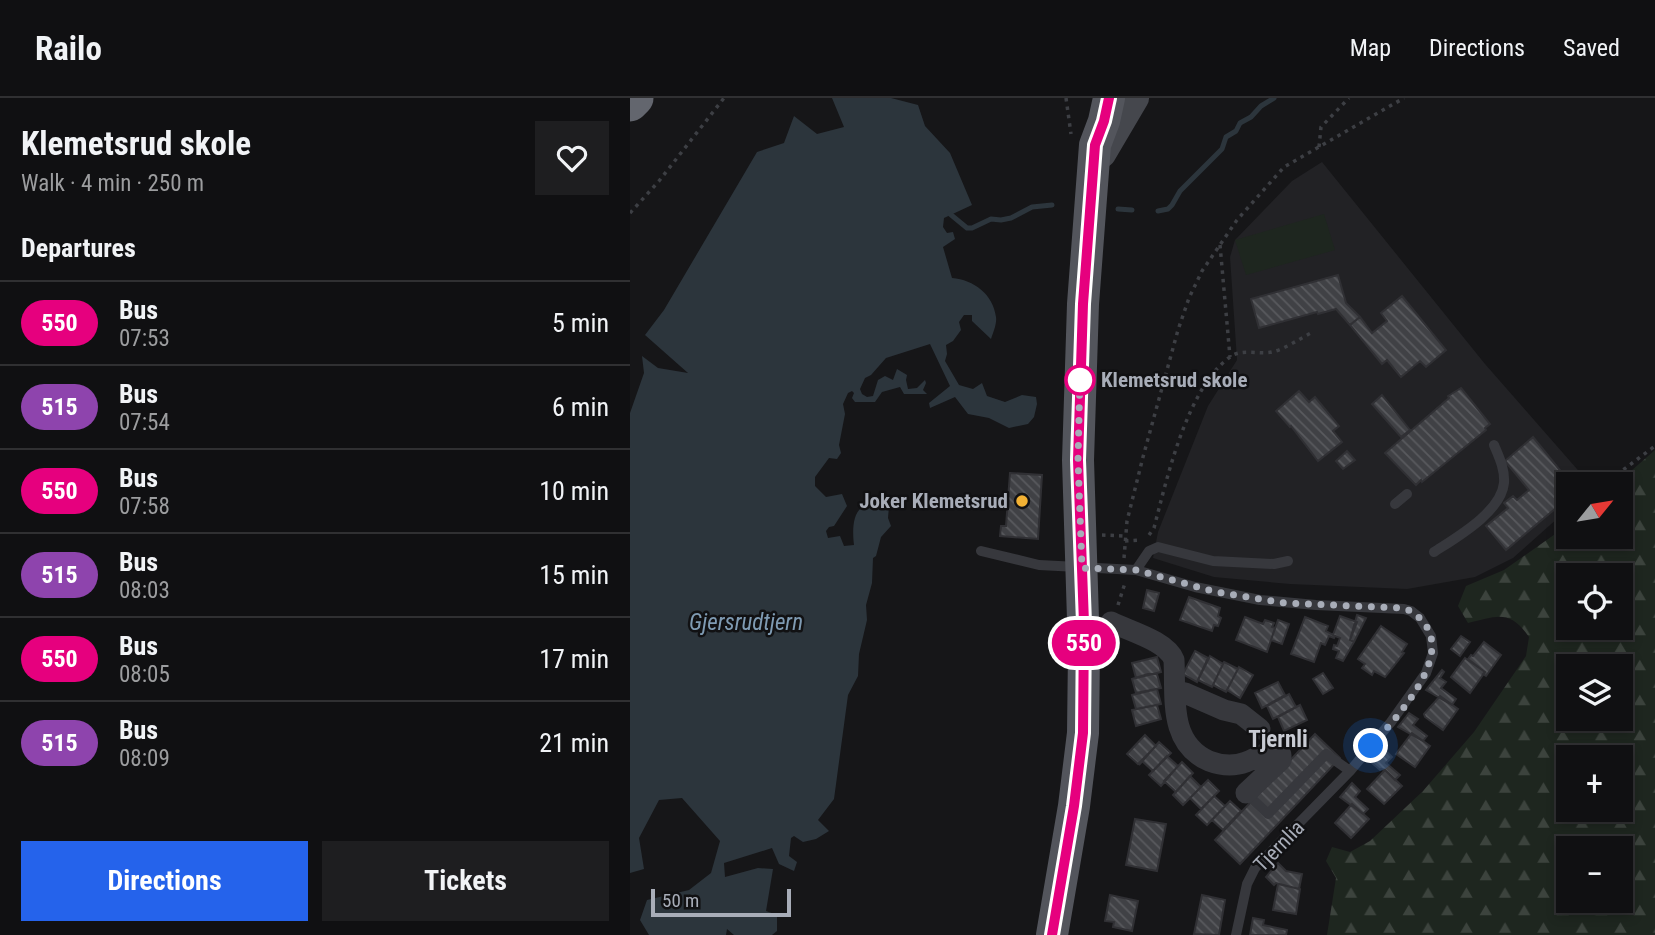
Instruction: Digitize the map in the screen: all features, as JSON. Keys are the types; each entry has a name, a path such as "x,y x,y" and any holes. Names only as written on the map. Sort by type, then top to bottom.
{"highway":[{"path":"630,103 635,98"}],"main road":[{"path":"1052,935 1074,806 1083,733 1078,460 1083,304 1094,157 1088,98"},
{"path":"1094,157 1109,98"},
{"path":"1094,157 1135,98"}],"street":[{"name":"Tjernlia","path":"1111,622 1169,650 1174,660 1176,717 1179,730 1190,748 1206,760 1222,766 1236,766 1269,752 1276,751 1281,755 1281,760 1246,793"},
{"path":"1176,691 1241,714 1260,729"}],"lane":[{"path":"1434,552 1479,520 1501,495 1504,473 1494,445"},
{"path":"1395,504 1407,494"},
{"path":"1130,569 1149,551 1158,547 1213,561 1263,564 1288,561"},
{"name":"Tjernlia","path":"981,551 1039,565 1130,569 1195,587 1260,600 1306,605 1395,607 1414,613 1432,636 1431,663 1391,722 1350,771 1255,868 1247,884 1236,935"},
{"name":"Tjernlia","path":"1246,793 1268,814 1326,754 1350,771"}],"path":[{"path":"630,213 659,181 724,98"},
{"path":"1319,147 1321,127 1349,98"},
{"path":"1130,569 1125,539 1143,457 1178,330 1195,285 1237,220 1284,167 1404,98"},
{"path":"1220,245 1230,357"},
{"path":"1101,535 1142,540 1154,528 1193,406 1208,382 1230,357 1256,351 1271,352 1311,333"},
{"path":"1620,472 1655,446"}],"shaded area":[{"name":"Klemetsrud skole","path":"1322,162 1485,364 1580,472 1556,472 1556,520 1513,558 1475,577 1407,589 1290,584 1214,577 1153,558 1158,532 1208,406 1237,360 1230,257 1235,240 1292,181"}],"green space":[{"path":"1324,214 1335,250 1246,275 1235,240"},
{"path":"1655,450 1655,935 1327,935 1336,878 1326,861 1332,847 1350,852 1370,841 1423,791 1474,732 1526,656 1529,637 1516,622 1509,618 1495,617 1468,623 1458,606 1466,586 1504,570 1556,533 1556,550 1633,550 1633,472 1630,472"}],"water":[{"name":"Gjersrudtjern","path":"832,98 891,98 918,105 925,126 950,153 972,205 944,218 943,227 947,233 953,232 955,239 943,247 952,278 975,285 987,295 996,317 991,339 972,321 972,315 964,315 959,322 961,330 953,341 946,345 945,361 959,385 973,389 982,383 987,396 1005,402 1022,395 1036,397 1037,404 1034,417 1028,424 1009,428 989,418 968,414 955,397 930,408 929,403 950,386 930,344 886,358 865,378 860,389 867,397 873,396 878,380 885,376 893,380 897,369 907,375 908,389 917,388 925,380 923,390 927,394 904,394 900,387 882,392 875,402 855,402 852,398 854,393 848,393 843,404 845,414 839,445 841,453 837,459 829,458 815,477 815,486 826,497 842,494 847,506 834,526 826,531 828,538 840,536 844,546 854,545 853,531 858,512 867,505 875,505 877,500 884,501 889,506 888,518 891,526 881,537 873,558 872,583 866,605 867,620 859,654 858,676 848,695 834,799 818,820 829,831 816,839 803,842 794,836 791,838 789,856 797,862 794,871 779,864 772,848 724,863 725,877 758,868 773,869 766,911 777,915 777,931 772,935 734,935 727,929 726,935 649,935 640,920 647,900 689,890 711,873 720,841 682,798 659,800 639,838 644,869 630,873 630,413 644,373 642,356 658,368 688,373 645,335 664,310 757,152 784,143 794,116 817,134 844,127"}],"building":[{"path":"1338,275 1346,303 1360,317 1350,325 1336,309 1259,328 1251,299"},
{"path":"1402,296 1446,350 1426,367 1420,361 1401,377 1387,360 1382,364 1350,325 1360,317 1372,333 1387,321 1381,313"},
{"path":"1461,388 1490,424 1416,485 1385,453 1449,398 1448,396"},
{"path":"1299,391 1309,402 1315,397 1339,426 1333,431 1342,442 1318,461 1276,411"},
{"path":"1382,395 1410,430 1401,437 1372,404"},
{"path":"1533,437 1561,472 1556,472 1556,508 1506,550 1486,526 1508,508 1504,503 1513,496 1517,500 1529,490 1505,461"},
{"path":"1347,451 1355,460 1343,469 1336,461"},
{"path":"1010,473 1042,475 1038,539 1000,536 1001,526 1006,526"},
{"path":"1147,590 1159,593 1154,611 1143,608"},
{"path":"1189,597 1220,608 1218,616 1221,618 1212,631 1180,620"},
{"path":"1357,615 1366,618 1354,642 1350,640"},
{"path":"1340,616 1357,622 1350,640 1354,642 1343,661 1336,658 1339,651 1333,649 1340,638 1333,635"},
{"path":"1245,617 1263,624 1265,620 1274,623 1272,627 1275,628 1267,652 1236,640"},
{"path":"1305,617 1328,626 1326,631 1335,636 1329,636 1325,645 1321,643 1314,662 1291,654"},
{"path":"1278,620 1289,624 1282,644 1271,640"},
{"path":"1381,626 1407,644 1402,652 1404,653 1385,677 1374,671 1372,675 1362,668 1365,664 1358,659"},
{"path":"1461,636 1470,642 1460,656 1451,649"},
{"path":"1484,642 1501,655 1486,676 1483,674 1485,672 1468,659"},
{"path":"1195,651 1208,658 1197,682 1183,674"},
{"path":"1210,656 1223,664 1212,687 1198,680"},
{"path":"1157,657 1161,672 1136,678 1132,663"},
{"path":"1465,658 1485,672 1470,693 1451,677"},
{"path":"1224,662 1238,669 1226,692 1213,685"},
{"path":"1239,667 1253,675 1240,698 1227,690"},
{"path":"1442,670 1444,672 1440,678 1446,682 1441,688 1456,699 1452,705 1426,690"},
{"path":"1323,673 1333,688 1323,694 1313,679"},
{"path":"1157,674 1161,688 1136,693 1132,679"},
{"path":"1278,682 1285,695 1262,708 1255,693"},
{"path":"1157,689 1161,704 1136,709 1132,695"},
{"path":"1289,694 1296,707 1273,719 1267,706"},
{"path":"1440,696 1458,709 1443,730 1424,714"},
{"path":"1157,705 1161,719 1136,726 1132,710"},
{"path":"1300,705 1307,720 1284,731 1278,717"},
{"path":"1409,713 1418,719 1413,725 1427,736 1423,741 1398,727"},
{"path":"1412,733 1430,746 1415,767 1396,754"},
{"path":"1315,734 1340,758 1240,864 1215,840"},
{"path":"1145,735 1156,746 1138,764 1127,754"},
{"path":"1159,742 1171,753 1153,771 1142,761"},
{"path":"1384,749 1392,757 1386,763 1400,775 1395,780 1372,763"},
{"path":"1167,756 1178,766 1161,786 1149,775"},
{"path":"1182,762 1193,773 1176,792 1164,781"},
{"path":"1385,770 1402,786 1384,804 1367,789"},
{"path":"1190,776 1201,787 1183,805 1173,795"},
{"path":"1208,780 1219,791 1201,809 1190,798"},
{"path":"1352,783 1360,791 1355,797 1368,809 1363,814 1340,797"},
{"path":"1214,796 1225,806 1207,825 1196,815"},
{"path":"1230,801 1241,811 1223,830 1212,820"},
{"path":"1352,804 1369,819 1351,838 1335,823"},
{"path":"1135,819 1166,824 1157,871 1126,865"},
{"path":"1278,863 1286,871 1302,874 1299,889 1276,883 1274,885 1266,877"},
{"path":"1278,884 1300,889 1296,914 1273,910"},
{"path":"1110,895 1138,901 1132,931 1113,927 1114,922 1105,921"},
{"path":"1202,895 1225,900 1219,935 1194,934"},
{"path":"1253,918 1264,920 1263,925 1287,930 1286,935 1250,935"}],"waterway":[{"path":"1158,211 1168,209 1172,205 1180,191 1222,149 1226,137 1236,131 1240,123 1274,98"},
{"path":"950,214 967,228 972,228 991,219 1011,218 1032,207 1052,205"},
{"path":"1118,209 1132,210"}],"bus line":[{"name":"550","path":"1052,935 1074,806 1083,733 1084,623 1078,460 1080,375 1095,145 1109,98"}],"place":[{"name":"Klemetsrud skole","path":"1080,380"},
{"name":"Joker Klemetsrud","path":"1022,501"}],"district":[{"name":"Tjernli","path":"1278,739"}],"route":[{"path":"1080,380 1080,375 1078,460 1082,568 1136,570 1195,587 1260,600 1401,608 1412,611 1428,629 1433,643 1431,663 1412,694 1371,746"}]}
